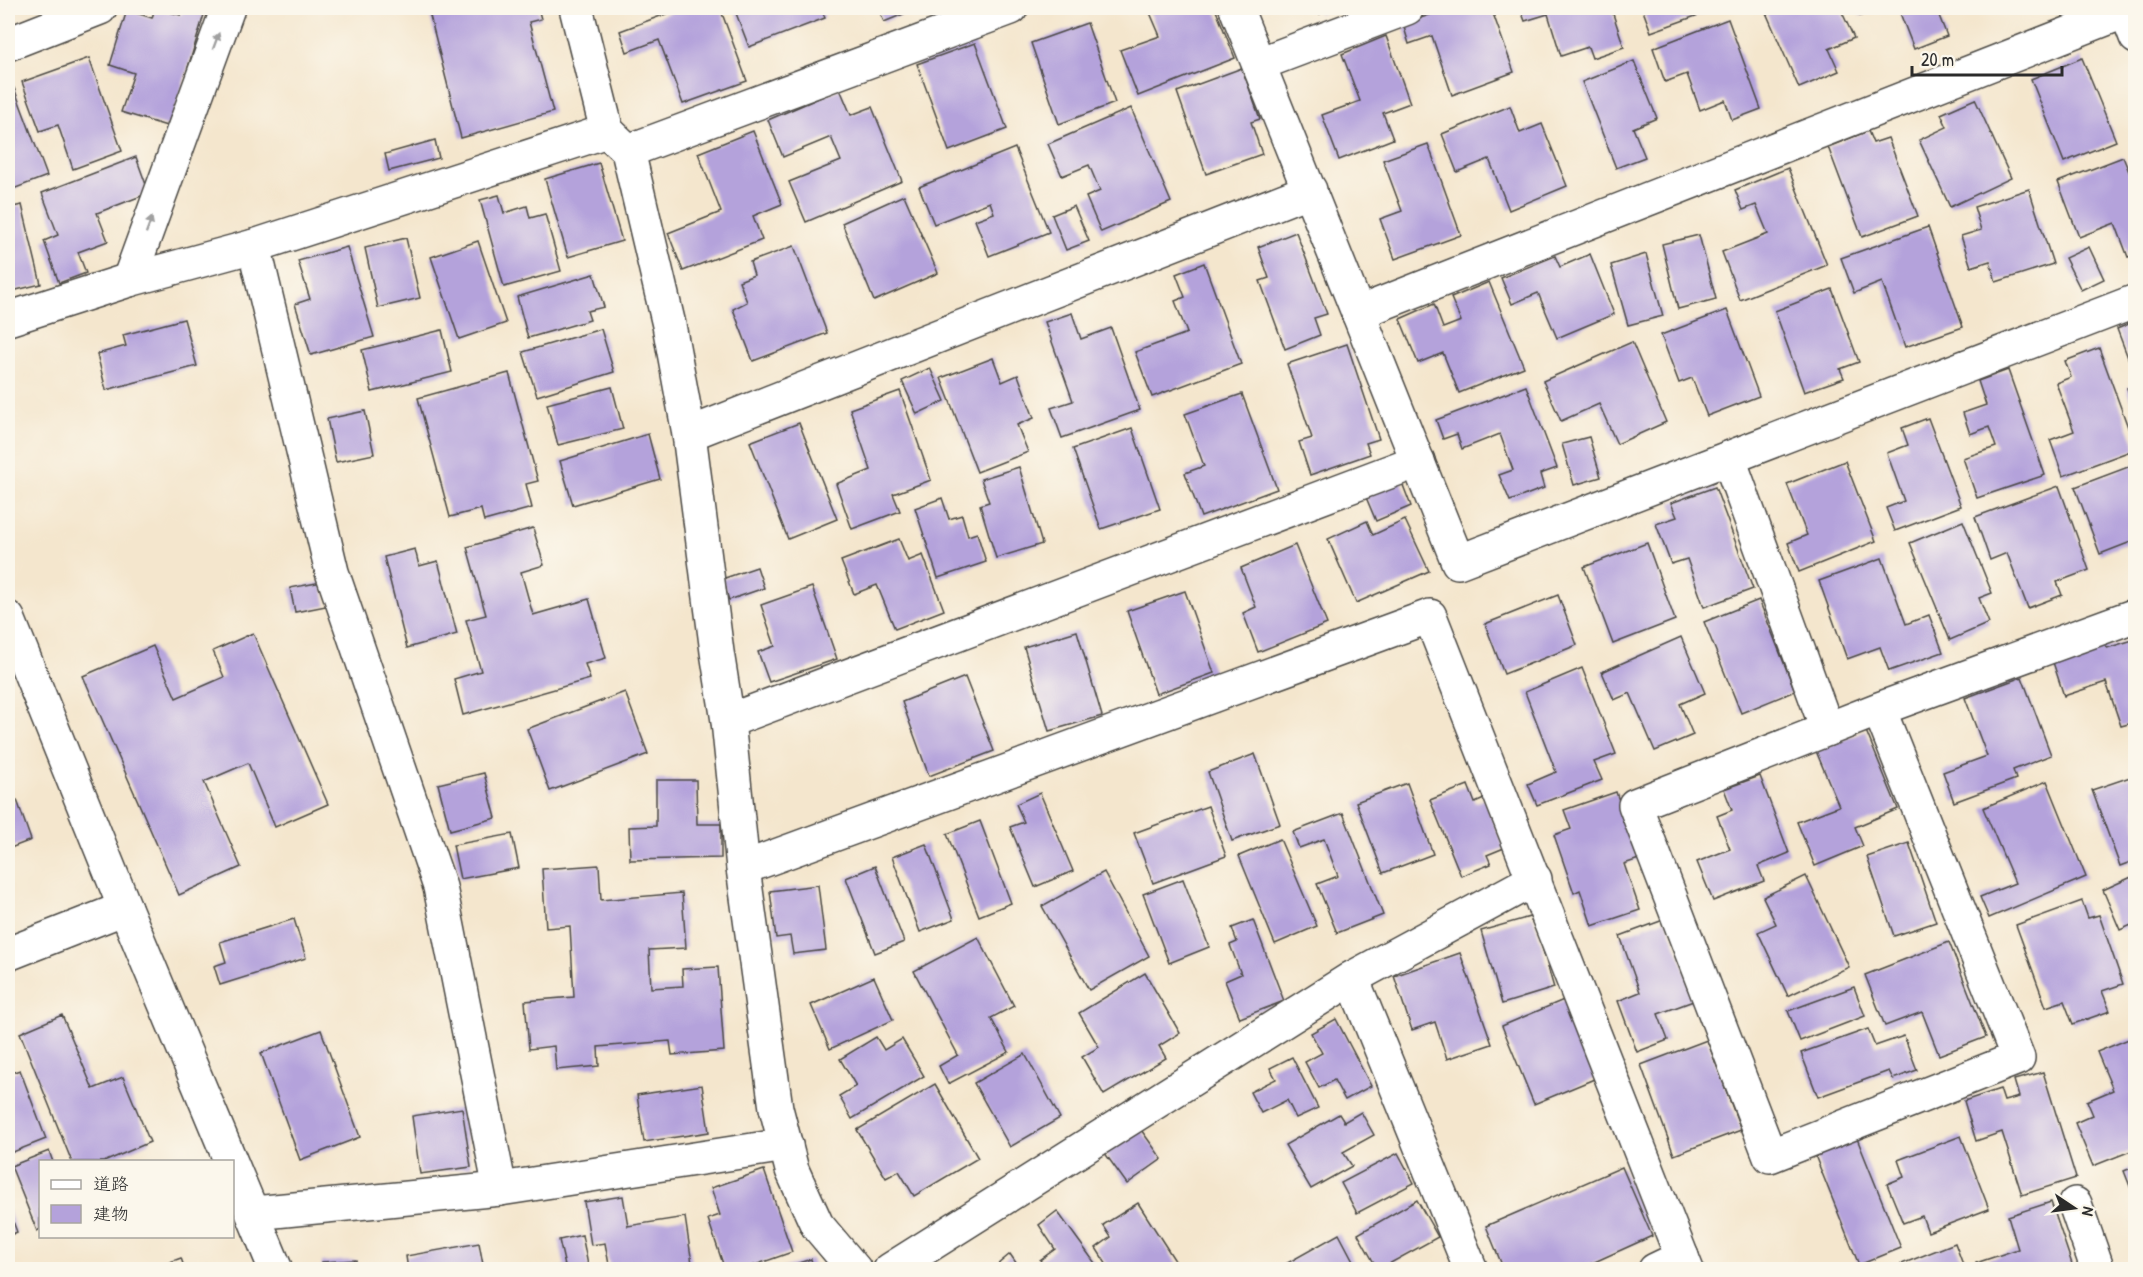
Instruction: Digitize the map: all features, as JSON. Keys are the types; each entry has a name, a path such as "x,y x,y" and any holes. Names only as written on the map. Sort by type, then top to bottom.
{"street":[{"path":"8,44 100,8"},
{"path":"129,279 228,8"},
{"path":"576,8 617,141 669,325 689,434 728,721 743,868 776,1108 792,1170 817,1225 855,1269"},
{"path":"8,319 129,279 254,246 617,141 1011,8"},
{"path":"1236,8 1458,562 2136,301"},
{"path":"1259,64 1407,8"},
{"path":"1358,313 2129,19"},
{"path":"689,434 1310,190"},
{"path":"254,246 332,572 440,887 500,1189"},
{"path":"1729,459 1827,729"},
{"path":"728,721 1418,461"},
{"path":"1879,708 2018,1058 1770,1156 1635,805 1879,708 2136,615"},
{"path":"743,868 1430,616 1535,879 1675,1265"},
{"path":"10,633 232,1160"},
{"path":"890,1269 1352,978 1535,879"},
{"path":"8,954 125,908"},
{"path":"1352,978 1471,1269"},
{"path":"254,1213 500,1189 786,1145"},
{"path":"234,1166 276,1269"},
{"path":"2075,1204 2098,1269"}],"building":[{"path":"155,8 181,15 184,8 206,8 170,127 121,112 134,73 110,65 127,10 152,18"},
{"path":"428,8 538,8 541,19 529,22 553,112 461,138"},
{"path":"682,8 720,8 747,81 683,104 659,40 627,52 620,31"},
{"path":"734,8 821,8 825,18 749,47"},
{"path":"878,8 918,8 884,22"},
{"path":"1148,8 1215,8 1235,58 1138,96 1120,50 1160,36"},
{"path":"1316,8 1336,8 1319,14"},
{"path":"1450,8 1491,8 1514,72 1452,95 1432,36 1409,44 1403,24"},
{"path":"1520,8 1611,8 1624,47 1592,58 1588,47 1561,56 1548,14 1525,21"},
{"path":"1642,8 1718,8 1651,32"},
{"path":"1764,8 1840,8 1854,38 1829,49 1839,71 1799,88"},
{"path":"1856,8 1882,8 1860,16"},
{"path":"1898,8 1936,8 1947,36 1914,49"},
{"path":"1728,19 1761,109 1732,120 1725,100 1700,110 1687,74 1665,82 1653,48"},
{"path":"1087,23 1115,103 1059,124 1031,43"},
{"path":"1386,36 1410,103 1383,113 1393,139 1339,160 1322,115 1360,101 1342,54"},
{"path":"975,43 1007,129 949,151 917,64"},
{"path":"89,58 122,151 73,169 58,125 40,131 22,82"},
{"path":"2082,58 2116,141 2064,162 2031,79"},
{"path":"1634,61 1657,118 1633,128 1645,157 1616,168 1582,82"},
{"path":"1242,68 1260,119 1251,122 1262,154 1206,174 1177,92"},
{"path":"14,88 47,176 8,191 8,90"},
{"path":"840,89 851,115 872,107 902,181 806,222 789,182 841,161 831,137 783,157 768,120"},
{"path":"1975,99 2011,178 1950,207 1919,140 1947,127 1941,114"},
{"path":"1510,106 1520,133 1542,124 1567,186 1509,210 1489,159 1457,172 1442,134"},
{"path":"1131,108 1171,202 1101,232 1086,197 1100,191 1089,165 1062,176 1048,144"},
{"path":"753,131 782,204 753,216 762,240 683,271 668,233 721,212 698,153"},
{"path":"1868,131 1873,143 1888,138 1918,216 1862,237 1828,147"},
{"path":"435,140 439,158 389,171 385,154"},
{"path":"1428,144 1461,235 1395,259 1380,219 1402,211 1383,160"},
{"path":"1015,148 1049,232 989,256 975,220 994,213 990,202 934,224 919,187"},
{"path":"136,157 149,193 97,213 108,241 78,252 86,273 59,283 44,241 58,235 42,193"},
{"path":"2123,157 2136,189 2136,255 2128,257 2115,223 2079,237 2058,182"},
{"path":"599,163 622,241 568,257 545,179"},
{"path":"1788,168 1827,265 1740,300 1722,252 1768,234 1756,205 1743,210 1735,190"},
{"path":"2029,189 2053,264 1996,282 1990,261 1971,267 1961,236 1981,230 1974,207"},
{"path":"499,195 504,213 527,206 530,218 545,214 561,271 504,287 480,200"},
{"path":"904,195 938,273 874,301 842,223"},
{"path":"22,205 41,284 8,292 8,208"},
{"path":"1074,206 1089,241 1066,250 1052,215"},
{"path":"1928,227 1963,327 1905,347 1882,282 1854,293 1841,258"},
{"path":"1296,232 1327,314 1314,318 1320,335 1285,349 1260,281 1269,278 1258,247"},
{"path":"1699,235 1716,299 1678,309 1662,244"},
{"path":"406,238 420,298 378,308 365,248"},
{"path":"478,241 506,323 459,339 431,257"},
{"path":"794,246 827,333 753,361 733,309 747,302 739,281 754,275 750,262"},
{"path":"347,247 374,337 311,355 295,304 310,299 298,261"},
{"path":"2089,247 2104,279 2081,290 2065,258"},
{"path":"1590,254 1614,314 1557,338 1538,293 1512,304 1501,278 1555,256 1560,267"},
{"path":"1646,254 1663,316 1628,325 1611,265"},
{"path":"1204,263 1241,364 1152,397 1135,352 1187,333 1175,301 1185,297 1176,274"},
{"path":"594,274 604,307 587,311 590,320 528,338 517,297"},
{"path":"1489,282 1524,367 1459,393 1443,353 1418,363 1400,319 1434,304 1443,328 1461,321 1451,298"},
{"path":"1832,289 1859,362 1840,369 1844,378 1804,392 1775,311"},
{"path":"1727,310 1759,396 1707,416 1692,378 1679,383 1661,335"},
{"path":"1072,313 1081,339 1111,328 1140,410 1062,438 1051,408 1073,401 1045,322"},
{"path":"184,319 197,366 106,390 97,354 126,346 123,335"},
{"path":"2136,321 2136,376 2135,376 2117,329"},
{"path":"601,329 614,372 537,396 523,352"},
{"path":"442,330 452,372 372,392 362,350"},
{"path":"1632,342 1666,422 1617,444 1599,404 1561,421 1543,381"},
{"path":"1347,344 1379,439 1366,443 1370,454 1310,475 1299,442 1312,438 1287,364"},
{"path":"2099,348 2136,449 2063,476 2050,440 2074,431 2056,383 2071,377 2065,361"},
{"path":"993,358 1002,382 1018,375 1034,418 1017,425 1028,452 977,472 941,378"},
{"path":"930,368 945,401 917,414 902,381"},
{"path":"2008,370 2045,475 1977,498 1963,458 1996,447 1989,427 1970,434 1963,413 1986,405 1978,381"},
{"path":"509,373 538,481 526,484 532,508 484,521 481,509 450,517 418,398"},
{"path":"2136,384 2136,410 2135,410 2127,388"},
{"path":"1526,386 1557,468 1540,474 1544,488 1510,501 1499,475 1513,470 1500,434 1462,449 1457,434 1443,439 1436,420"},
{"path":"612,387 623,429 558,445 547,404"},
{"path":"900,391 931,480 893,494 900,511 852,529 836,484 871,470 850,409"},
{"path":"1242,394 1277,489 1201,517 1185,473 1204,466 1185,414"},
{"path":"365,411 374,454 336,462 327,419"},
{"path":"1928,418 1961,506 1895,531 1886,508 1904,501 1887,453 1908,445 1902,428"},
{"path":"799,423 837,519 788,539 750,442"},
{"path":"1132,428 1160,509 1101,529 1073,449"},
{"path":"648,434 660,479 573,505 560,461"},
{"path":"1589,437 1601,477 1574,485 1562,444"},
{"path":"1845,461 1876,541 1799,572 1788,543 1807,535 1787,484"},
{"path":"2136,464 2136,540 2100,554 2075,487"},
{"path":"1019,467 1042,544 996,558 980,505 989,502 981,479"},
{"path":"1401,480 1411,506 1376,521 1365,495"},
{"path":"2059,486 2089,570 2057,582 2062,595 2028,608 2007,553 1990,560 1975,517"},
{"path":"1715,487 1753,589 1704,607 1687,559 1671,564 1656,524 1677,517 1671,503"},
{"path":"942,498 949,519 962,515 968,536 977,533 986,562 938,578 915,508"},
{"path":"1405,520 1429,571 1356,603 1328,539 1367,521 1373,535"},
{"path":"1963,521 1992,593 1979,598 1989,623 1950,640 1910,543"},
{"path":"533,528 544,565 521,572 533,615 589,599 606,658 585,664 590,679 463,715 454,679 481,671 466,620 486,615 467,547"},
{"path":"899,539 908,561 923,555 944,610 895,629 877,585 854,594 841,561"},
{"path":"1647,543 1675,620 1613,644 1584,567"},
{"path":"1295,545 1327,624 1258,652 1243,613 1256,607 1241,568"},
{"path":"415,549 419,566 438,561 457,634 407,648 384,557"},
{"path":"1882,558 1906,624 1929,615 1943,652 1889,671 1880,647 1847,659 1819,581"},
{"path":"757,567 764,588 729,600 722,579"},
{"path":"322,582 326,606 295,612 290,588"},
{"path":"812,587 837,659 769,682 758,652 775,646 761,605"},
{"path":"1185,591 1214,673 1156,694 1127,611"},
{"path":"1558,595 1577,645 1504,674 1485,624"},
{"path":"1759,600 1795,691 1741,713 1704,622"},
{"path":"1077,631 1102,716 1049,731 1024,647"},
{"path":"253,633 328,804 275,827 248,763 204,782 241,867 179,895 83,676 153,646 176,698 224,677 213,651"},
{"path":"1681,637 1705,693 1680,704 1693,735 1655,751 1630,693 1614,700 1602,672"},
{"path":"2104,638 2107,648 2136,639 2136,722 2121,726 2106,682 2064,696 2051,656"},
{"path":"1582,668 1616,754 1594,762 1602,780 1537,805 1528,784 1556,772 1525,692"},
{"path":"965,677 994,751 929,776 902,702"},
{"path":"2022,677 2051,755 2013,770 2016,779 1954,802 1943,772 1987,756 1965,698"},
{"path":"625,692 648,754 550,791 527,729"},
{"path":"1866,731 1898,809 1855,827 1863,846 1815,866 1797,822 1839,806 1816,751"},
{"path":"1255,754 1280,824 1232,841 1208,772"},
{"path":"484,773 496,818 450,830 438,784"},
{"path":"2136,775 2136,860 2120,866 2092,790"},
{"path":"1760,776 1789,853 1758,866 1764,881 1713,901 1697,862 1730,849 1717,816 1732,810 1724,789"},
{"path":"656,780 696,780 697,824 721,824 721,858 630,860 629,827 656,826"},
{"path":"2047,781 2086,877 1989,918 1980,897 2015,883 1983,808"},
{"path":"1407,783 1433,854 1383,873 1356,802"},
{"path":"1468,785 1475,803 1484,799 1504,848 1487,855 1491,864 1461,876 1430,800"},
{"path":"1616,792 1639,859 1624,864 1640,910 1592,926 1580,890 1574,893 1554,835 1571,829 1564,810"},
{"path":"1040,793 1073,871 1035,887 1010,827 1024,822 1016,804"},
{"path":"17,800 31,840 8,849 8,803"},
{"path":"1208,806 1226,856 1153,883 1134,833"},
{"path":"1343,813 1383,915 1337,933 1317,884 1338,876 1324,839 1299,848 1293,832"},
{"path":"980,821 1011,903 979,916 947,834"},
{"path":"512,834 519,868 460,879 453,845"},
{"path":"1280,839 1317,926 1275,944 1239,856"},
{"path":"1909,843 1936,922 1894,936 1867,857"},
{"path":"926,844 954,919 920,932 892,857"},
{"path":"599,865 601,900 682,893 686,948 649,950 651,988 683,986 682,969 718,967 724,1051 672,1055 670,1041 598,1047 599,1066 556,1070 554,1046 529,1049 525,1001 574,997 570,926 546,928 542,869"},
{"path":"875,866 904,942 875,953 846,878"},
{"path":"1104,872 1149,956 1089,990 1042,906"},
{"path":"2136,875 2136,923 2120,930 2103,890"},
{"path":"1806,876 1849,967 1788,996 1758,932 1776,924 1763,897"},
{"path":"1183,879 1209,947 1169,963 1143,894"},
{"path":"818,885 826,950 793,954 790,936 776,938 770,891"},
{"path":"2082,901 2088,918 2099,915 2123,984 2102,991 2110,1011 2073,1024 2064,1001 2046,1007 2016,925"},
{"path":"1533,916 1554,988 1502,1004 1481,931"},
{"path":"294,919 306,958 220,985 214,966 226,962 220,942"},
{"path":"1666,919 1696,1000 1658,1014 1668,1040 1637,1052 1618,1001 1640,992 1620,936"},
{"path":"1253,920 1284,1001 1240,1018 1225,981 1241,974 1230,945 1237,942 1232,928"},
{"path":"978,937 1014,1006 991,1018 1009,1052 948,1084 939,1066 958,1055 914,971"},
{"path":"1949,942 1986,1037 1939,1055 1922,1012 1885,1026 1865,975"},
{"path":"1460,953 1492,1044 1447,1059 1435,1022 1412,1030 1394,976"},
{"path":"1145,973 1180,1033 1159,1046 1166,1058 1104,1095 1082,1057 1099,1047 1079,1013"},
{"path":"874,977 893,1020 830,1049 811,1005"},
{"path":"1854,987 1865,1016 1800,1041 1788,1011"},
{"path":"1566,999 1599,1077 1534,1104 1502,1026"},
{"path":"62,1015 93,1089 123,1077 150,1142 109,1160 71,1160 20,1033"},
{"path":"1336,1019 1371,1086 1345,1100 1334,1080 1319,1088 1305,1062 1322,1053 1311,1033"},
{"path":"1868,1029 1875,1046 1904,1036 1917,1070 1893,1079 1889,1071 1818,1097 1801,1053"},
{"path":"321,1030 360,1137 300,1160 261,1053"},
{"path":"2136,1036 2136,1149 2093,1166 2075,1123 2093,1115 2087,1101 2113,1090 2097,1052"},
{"path":"876,1037 884,1050 902,1039 924,1076 852,1119 839,1096 856,1086 840,1059"},
{"path":"1707,1040 1741,1130 1674,1155 1641,1065"},
{"path":"1025,1054 1060,1118 1010,1147 974,1083"},
{"path":"1292,1057 1318,1108 1296,1118 1287,1100 1261,1113 1250,1092 1276,1079 1270,1068"},
{"path":"20,1070 46,1139 8,1154 8,1074"},
{"path":"2043,1072 2076,1178 2022,1195 2002,1132 1976,1141 1964,1101 2000,1089 2004,1101 2019,1097 2014,1080"},
{"path":"935,1084 978,1158 914,1196 899,1171 886,1178 857,1130"},
{"path":"702,1085 709,1132 644,1142 637,1095"},
{"path":"462,1108 471,1167 420,1174 412,1116"},
{"path":"1361,1112 1374,1135 1343,1152 1352,1166 1311,1189 1285,1145 1339,1114 1344,1122"},
{"path":"1139,1127 1162,1159 1127,1184 1104,1152"},
{"path":"1856,1136 1901,1248 1859,1265 1814,1153"},
{"path":"1961,1136 1989,1209 1928,1232 1922,1216 1903,1223 1887,1184 1904,1177 1898,1160"},
{"path":"49,1151 52,1160 39,1160 39,1230 37,1231 11,1166"},
{"path":"1398,1153 1414,1183 1357,1213 1341,1183"},
{"path":"2136,1166 2136,1199 2135,1199 2124,1171"},
{"path":"1622,1167 1652,1236 1577,1270 1504,1270 1486,1226"},
{"path":"764,1170 792,1252 741,1270 725,1270 708,1219 720,1215 711,1188"},
{"path":"623,1196 628,1226 685,1217 693,1270 610,1270 605,1243 591,1245 584,1202"},
{"path":"1417,1200 1438,1237 1378,1270 1358,1234"},
{"path":"2051,1202 2074,1270 1979,1270 1976,1263 2018,1249 2008,1216"},
{"path":"1138,1203 1181,1270 1110,1270 1096,1248 1111,1237 1103,1225"},
{"path":"8,1208 17,1232 8,1236"},
{"path":"1057,1211 1100,1270 1047,1270 1040,1260 1055,1249 1039,1225"},
{"path":"1339,1234 1358,1270 1284,1270 1282,1266"},
{"path":"582,1235 589,1270 553,1270 565,1266 559,1240"},
{"path":"479,1243 484,1270 408,1270 406,1256"},
{"path":"1955,1243 1965,1270 1889,1270 1889,1269"},
{"path":"1010,1254 1021,1270 991,1270"},
{"path":"181,1258 185,1270 151,1270 151,1269"},
{"path":"811,1259 814,1270 780,1270 780,1269"},
{"path":"356,1260 357,1270 322,1270 322,1262"},
{"path":"208,1263 211,1270 190,1270 190,1269"}]}
